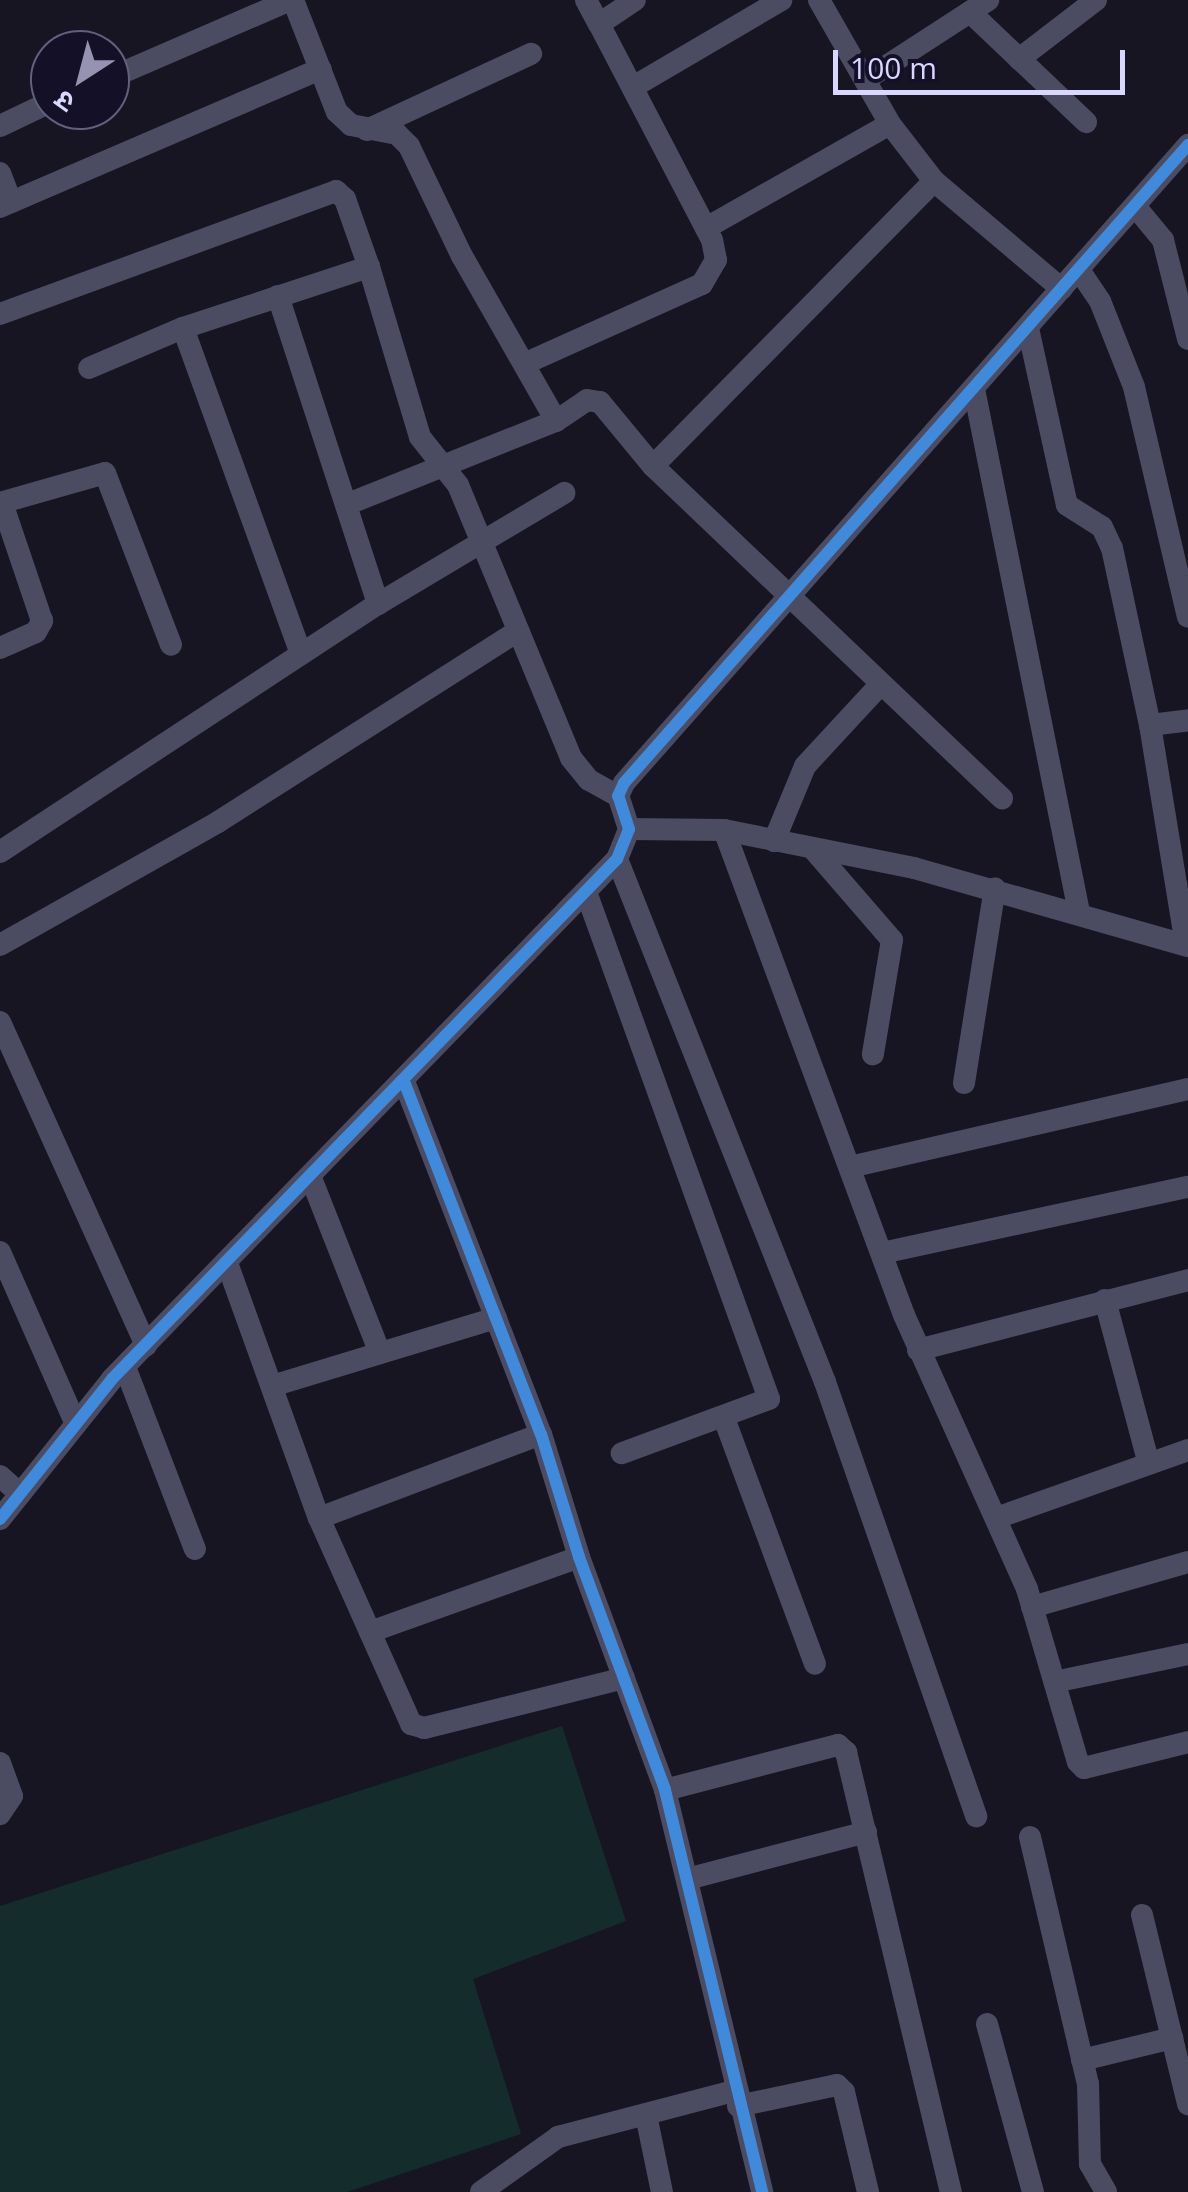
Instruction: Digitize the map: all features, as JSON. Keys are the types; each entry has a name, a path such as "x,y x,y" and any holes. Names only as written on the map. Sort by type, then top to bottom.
{"street":[{"path":"130,69 291,0 337,112 367,130 397,134 409,146 556,420"},
{"path":"524,364 702,284 716,260 706,228 586,0"},
{"path":"599,24 634,0"},
{"path":"632,87 781,0"},
{"path":"819,0 890,124 934,181 1062,289"},
{"path":"1019,59 1096,0"},
{"path":"865,80 979,6 1019,59 1086,122"},
{"path":"367,130 531,54"},
{"path":"0,172 5,204 321,69"},
{"path":"0,126 30,112"},
{"path":"706,228 890,124"},
{"path":"618,796 1188,145"},
{"path":"653,466 934,181"},
{"path":"0,314 323,193 345,199 420,437 448,467 482,538 571,758 589,780 618,796 629,829 617,859 405,1084 125,1367 0,1519"},
{"path":"1135,206 1163,240 1188,339"},
{"path":"89,368 184,328 369,267"},
{"path":"1079,270 1100,302 1134,387 1188,618"},
{"path":"278,296 308,406 348,504 378,604"},
{"path":"184,328 301,654"},
{"path":"629,829 724,830 774,840 995,888 1187,946 1150,725 1112,548 1102,528 1080,519 1067,505 1028,328"},
{"path":"974,389 1079,912"},
{"path":"348,504 448,467 556,420 587,400 600,402 653,466 1002,798"},
{"path":"0,648 36,632 42,621 1,503 105,473 171,645"},
{"path":"0,852 378,604 482,538 564,493"},
{"path":"0,945 218,822 518,631"},
{"path":"774,840 806,766 881,684"},
{"path":"1150,725 1188,720"},
{"path":"724,830 918,1350 999,1517 1059,1682 1083,1767 1188,1742"},
{"path":"814,850 892,940 872,1054"},
{"path":"617,859 825,1382 976,1816"},
{"path":"964,1083 995,888"},
{"path":"586,892 768,1396 761,1407 622,1454"},
{"path":"0,1022 146,1346"},
{"path":"405,1084 541,1434 579,1557 665,1790 691,1878 736,2098 762,2192"},
{"path":"850,1166 1188,1089"},
{"path":"312,1178 380,1354"},
{"path":"882,1253 1188,1187"},
{"path":"0,1252 76,1424"},
{"path":"227,1263 320,1518 417,1728 624,1678"},
{"path":"918,1350 1188,1280"},
{"path":"1105,1300 1148,1461"},
{"path":"272,1386 496,1318"},
{"path":"125,1367 196,1549"},
{"path":"724,1418 815,1664"},
{"path":"320,1518 541,1434"},
{"path":"999,1517 1188,1450"},
{"path":"0,1476 20,1494"},
{"path":"370,1632 579,1557"},
{"path":"1032,1607 1188,1562"},
{"path":"1059,1682 1188,1654"},
{"path":"665,1790 838,1745 846,1752 951,2192"},
{"path":"0,1764 12,1796 0,1814"},
{"path":"691,1878 866,1832"},
{"path":"1030,1837 1082,2060 1090,2164 1106,2192"},
{"path":"1142,1915 1188,2104"},
{"path":"987,2024 1033,2192"},
{"path":"1082,2060 1172,2038"},
{"path":"481,2192 558,2137 736,2098 837,2085 844,2092 868,2192"},
{"path":"646,2115 662,2192"}],"green space":[{"path":"562,1726 626,1921 473,1979 521,2134 347,2192 0,2192 0,1906"}],"cycle path":[{"path":"0,1519 112,1379 617,859 629,829 618,796 624,783 1188,145"},
{"path":"405,1084 541,1434 579,1557 665,1790 762,2192"}]}
